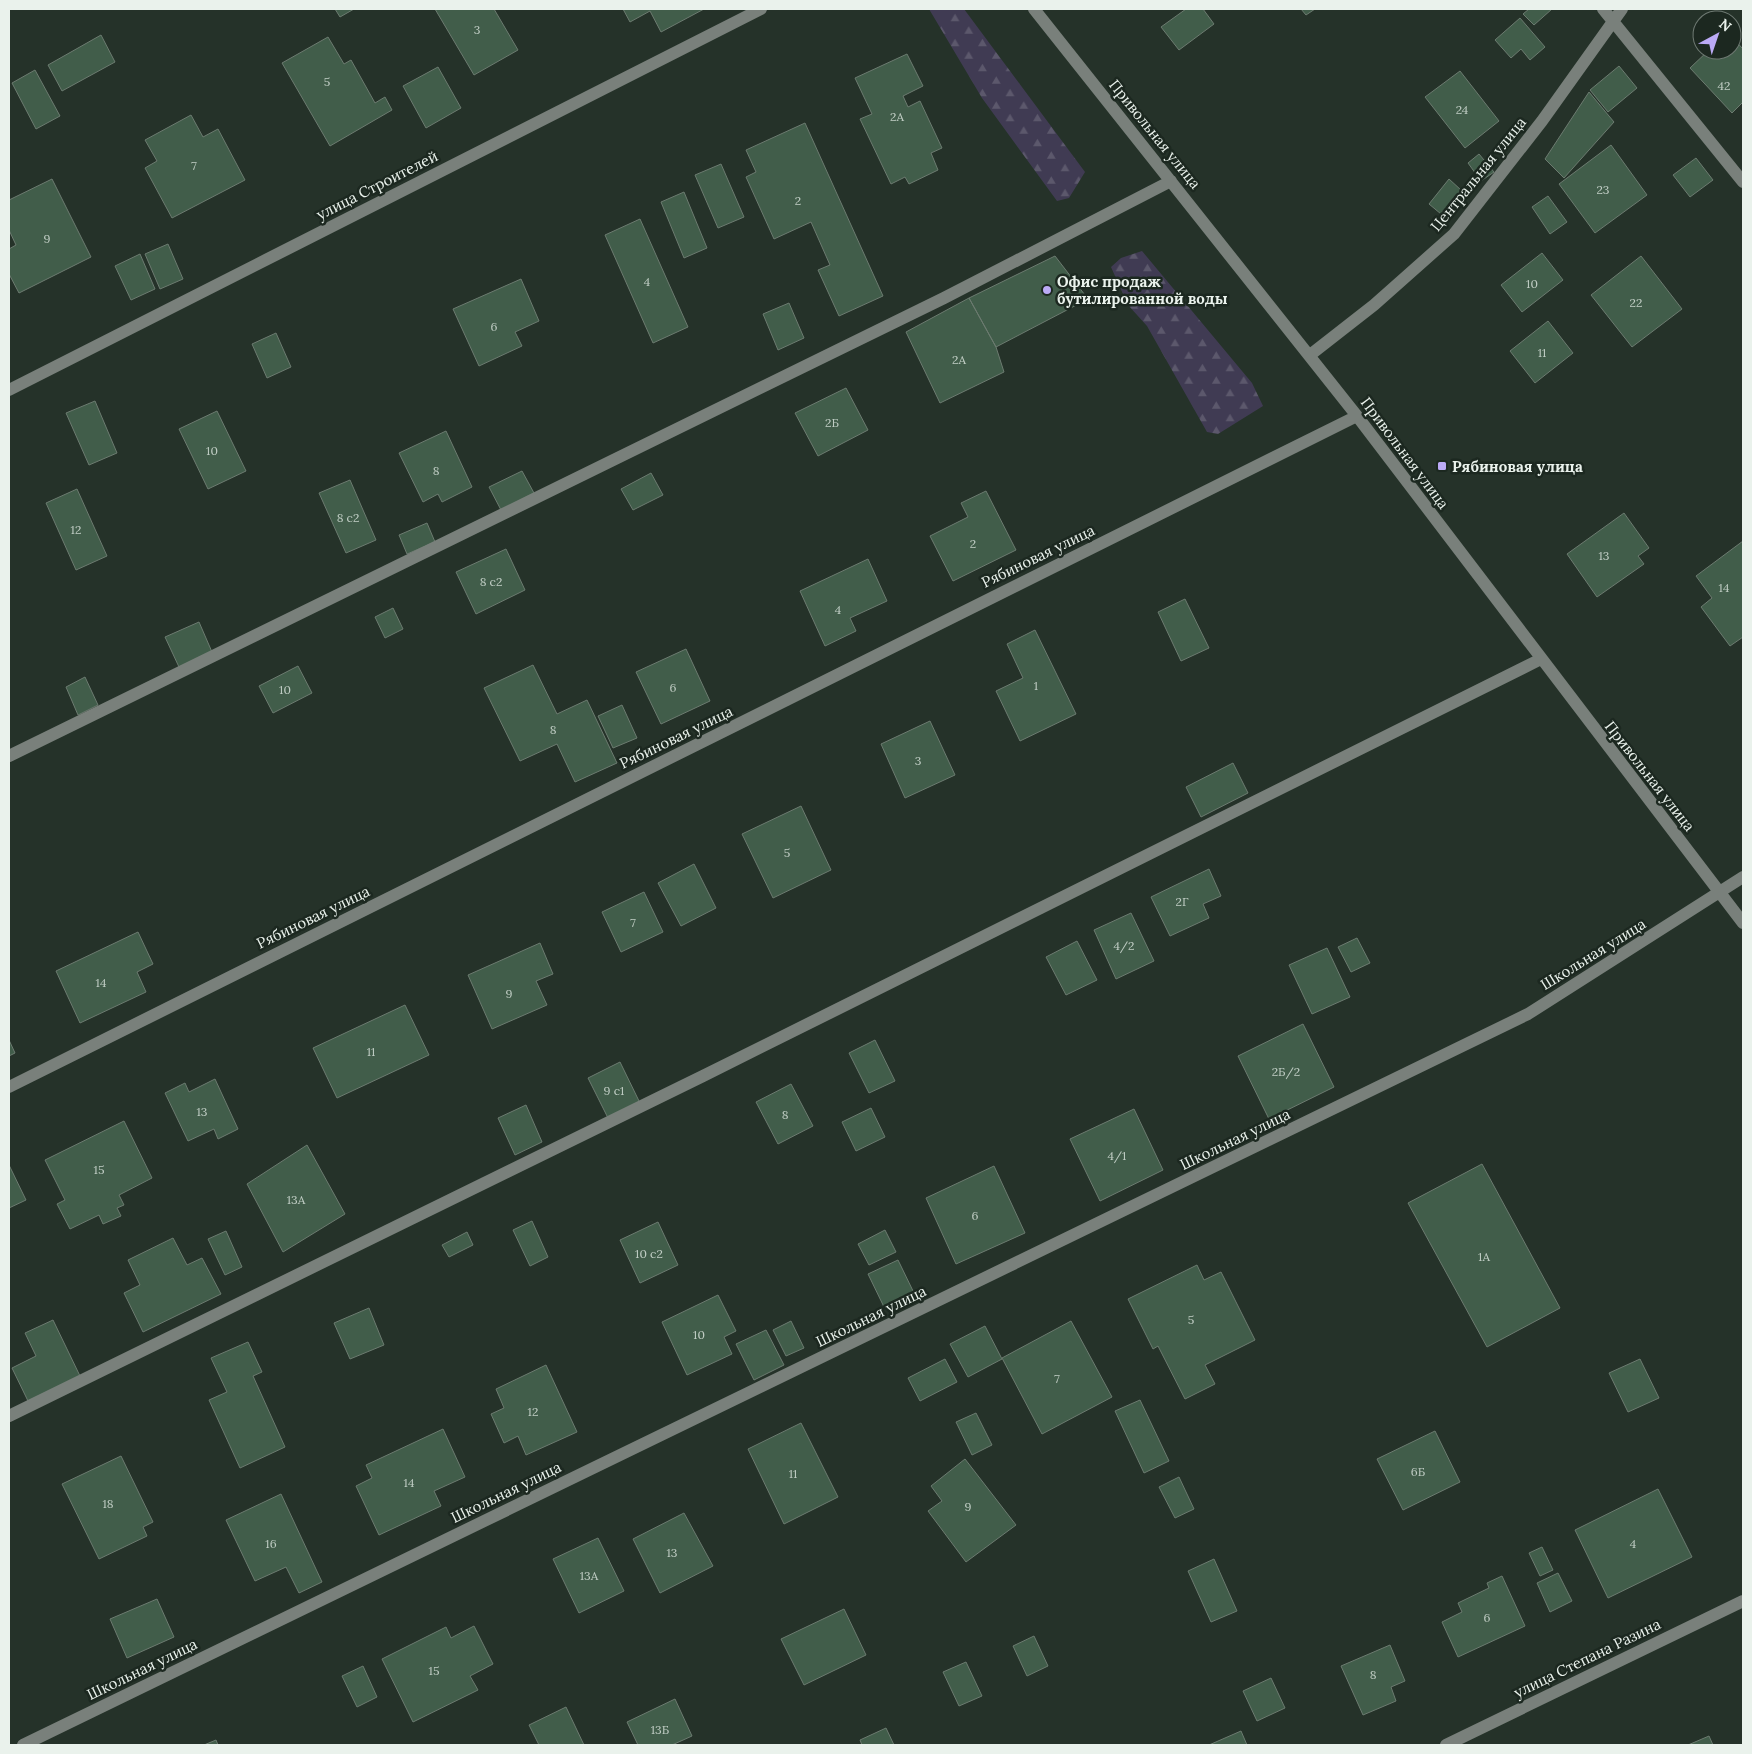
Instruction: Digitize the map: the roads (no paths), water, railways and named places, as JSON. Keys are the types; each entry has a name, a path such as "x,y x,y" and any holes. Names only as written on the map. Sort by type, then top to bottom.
{"street":[{"name":"улица Строителей","path":"9,390 761,9"},
{"name":"Привольная улица","path":"1034,9 1310,355 1743,922"},
{"path":"1603,9 1743,182"},
{"name":"Центральная улица","path":"1310,355 1374,305 1454,234 1542,121 1622,9"},
{"path":"9,756 891,324 1171,181"},
{"name":"Рябиновая улица","path":"9,1087 1357,416"},
{"path":"9,1416 703,1076 1541,659"},
{"name":"Школьная улица","path":"23,1745 1528,1014 1721,894 1743,877"},
{"name":"улица Степана Разина","path":"1446,1745 1743,1601"}],"place":[{"name":"Офис продаж бутилированной воды","path":"1047,290"},
{"name":"Рябиновая улица","path":"1442,466"}]}
